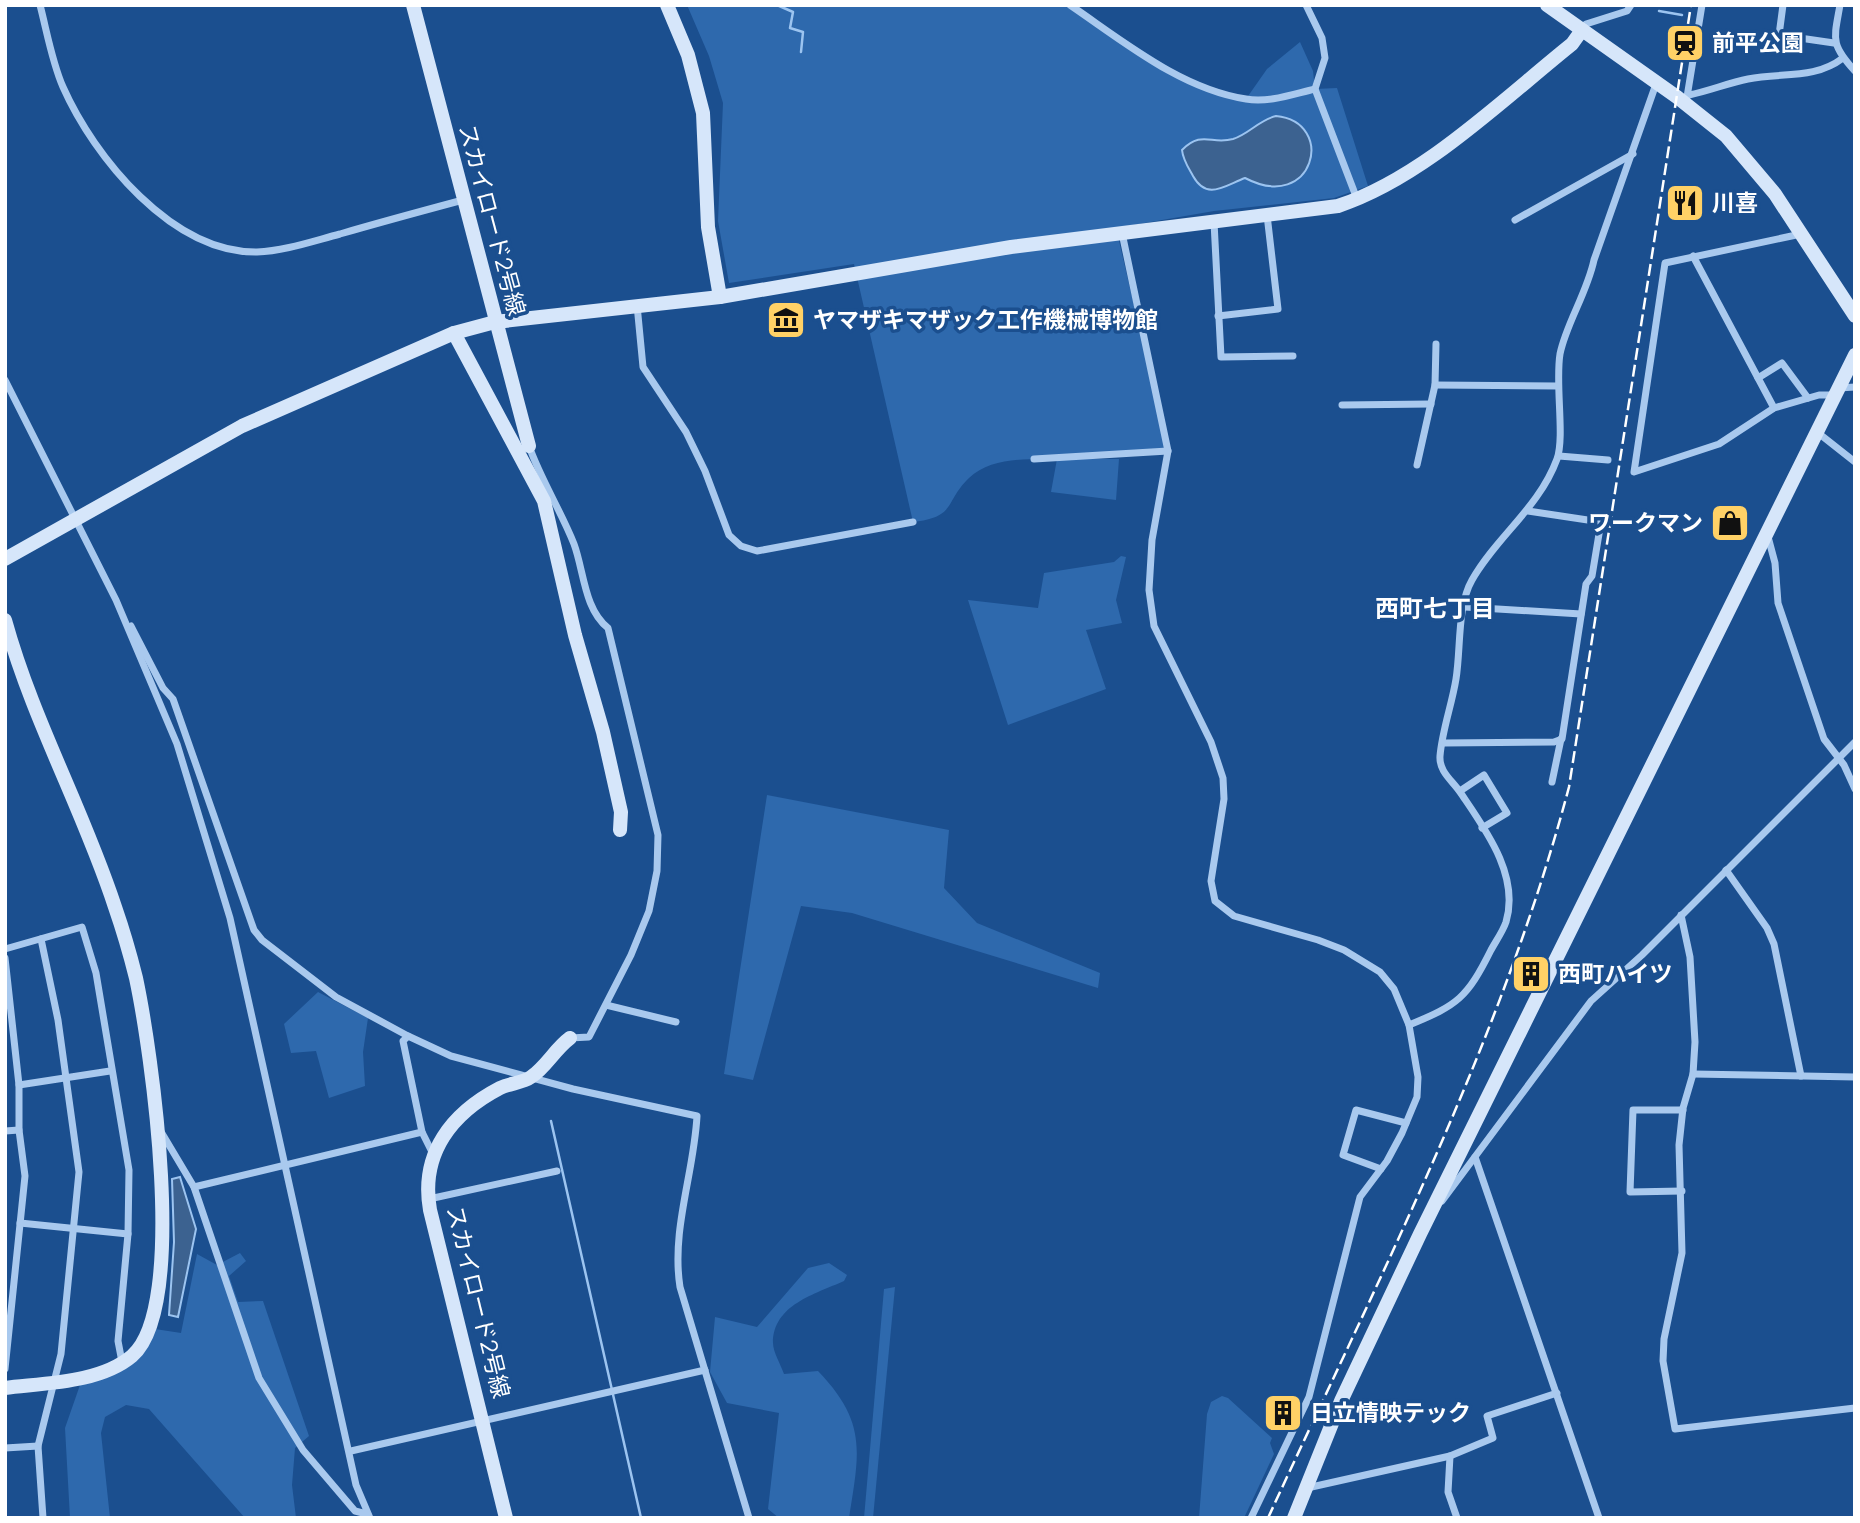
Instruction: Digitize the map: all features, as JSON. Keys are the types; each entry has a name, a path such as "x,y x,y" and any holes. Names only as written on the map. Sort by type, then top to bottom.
{"street":[{"path":"40,5 62,84 79,119 134,190 170,222 195,237 237,250 276,250 463,200"},
{"name":"スカイロード2号線","path":"413,5 529,446"},
{"path":"667,5 688,55 703,113 708,227 720,297"},
{"path":"1070,5 1191,81 1247,100 1276,99 1315,89"},
{"path":"1306,5 1322,38 1325,58 1315,89 1357,199"},
{"path":"1546,5 1656,84 1687,99 1726,136 1752,165 1855,316"},
{"path":"5,559 242,426 454,333 495,322 720,297 922,260 1338,206 1381,190 1424,161 1572,44 1587,24 1627,11 1631,5"},
{"path":"1687,99 1702,5"},
{"path":"1783,5 1779,35 1834,43"},
{"path":"1840,5 1834,43 1855,71"},
{"path":"1687,99 1749,79 1814,74 1828,69 1843,58"},
{"path":"1409,1025 1449,1009 1467,992 1506,923 1510,894 1506,875 1460,791 1441,767 1457,676 1465,607 1471,582 1490,554 1528,511 1548,481 1559,456 1557,386 1561,352 1588,287 1594,260 1656,84"},
{"path":"1515,219 1633,154"},
{"path":"1219,316 1278,309 1267,215"},
{"path":"1214,222 1224,359 1293,356"},
{"path":"1122,233 1168,451 1152,540 1149,608 1154,626 1211,742 1223,778 1224,799 1211,881 1215,901 1234,916 1318,940 1363,960 1380,972 1394,989 1409,1025 1418,1077 1417,1097 1406,1123 1381,1168 1360,1196 1309,1397 1251,1518"},
{"path":"1801,234 1665,263 1634,472 1719,444 1774,408 1855,387"},
{"path":"1693,256 1774,408"},
{"path":"637,305 643,367 686,432 705,471 729,535 741,546 757,551 913,522"},
{"path":"454,333 544,501 575,635 609,759 621,812 620,830"},
{"path":"1417,465 1435,385 1436,344"},
{"path":"1294,1518 1340,1401 1426,1221 1855,355"},
{"path":"1758,378 1782,363 1808,398"},
{"path":"5,380 121,612 177,744 230,918 351,1451 356,1485 369,1516"},
{"path":"1435,385 1557,386"},
{"path":"1342,405 1430,404"},
{"path":"1816,432 1855,462"},
{"path":"529,446 575,547 582,579 599,620 608,628 658,835 657,871 649,911 631,955 589,1037 570,1038"},
{"path":"1034,459 1168,451"},
{"path":"1559,456 1608,460"},
{"path":"1528,511 1601,522 1592,576 1586,584 1552,782"},
{"path":"1766,533 1773,553 1778,603 1824,739 1839,758 1855,789"},
{"path":"1465,607 1581,614"},
{"path":"121,612 134,629 163,688 173,699 254,930 262,940 336,997 451,1056 573,1089 697,1116 696,1142 676,1262 680,1287 749,1518"},
{"path":"5,620 20,677 114,905 136,978 155,1120 163,1218 159,1296 150,1328 133,1354 123,1362 83,1377 5,1388"},
{"path":"1444,743 1561,739"},
{"path":"1426,1221 1591,1001 1855,743"},
{"path":"1460,791 1484,775 1507,813 1482,828"},
{"path":"1726,870 1767,928 1774,944 1801,1076"},
{"path":"1682,915 1691,969 1695,1042 1693,1074 1682,1110 1679,1144 1682,1253 1664,1339 1663,1361 1675,1429 1855,1408"},
{"path":"5,949 82,927 96,974 110,1071 129,1170 128,1234 118,1341 123,1362"},
{"path":"41,939 67,1079 79,1172 67,1305 55,1381 38,1446 43,1518"},
{"path":"5,958 19,1085 19,1130 25,1176 9,1282 5,1369"},
{"path":"606,1005 676,1021"},
{"path":"408,1036 402,1041 422,1132 433,1154"},
{"name":"スカイロード2号線","path":"506,1518 485,1423 428,1199 433,1154 452,1122 477,1101 504,1086 531,1077 570,1038"},
{"path":"19,1085 110,1071"},
{"path":"1693,1074 1855,1077"},
{"path":"1381,1168 1343,1155 1356,1110 1406,1123"},
{"path":"1682,1110 1633,1110 1630,1192 1682,1192"},
{"path":"155,1120 194,1187 259,1378 303,1450 355,1511 369,1516"},
{"path":"5,1131 19,1130"},
{"path":"194,1187 422,1132"},
{"path":"1475,1157 1599,1518"},
{"path":"428,1199 557,1171"},
{"path":"20,1223 128,1234"},
{"path":"351,1451 485,1423 705,1370"},
{"path":"1304,1489 1450,1456 1493,1438 1487,1416 1557,1393"},
{"path":"5,1448 38,1446"},
{"path":"1450,1456 1448,1492 1457,1518"}],"shaded area":[{"path":"687,5 1070,5 1191,81 1246,99 1267,69 1300,42 1313,71 1315,89 1337,88 1368,186 1334,198 1214,211 1116,228 1168,451 1058,459 1119,459 1116,500 1051,492 1057,459 1022,459 988,466 969,478 943,512 927,520 913,522 854,264 729,283 718,221 723,103 709,56"},
{"path":"1276,116 1295,122 1307,133 1311,148 1309,163 1301,176 1288,184 1269,186 1245,178 1210,190 1198,184 1182,150 1201,139 1233,139"},
{"path":"1121,556 1126,557 1116,600 1122,623 1086,630 1106,689 1008,725 968,600 1038,608 1044,573 1114,562"},
{"path":"767,795 949,830 944,888 977,923 1100,973 1098,988 852,913 801,906 753,1080 724,1074"},
{"path":"318,992 368,1018 363,1052 365,1086 329,1098 316,1051 291,1053 284,1024"},
{"path":"180,1177 196,1229 178,1317 169,1315 174,1242 172,1179"},
{"path":"240,1253 246,1261 229,1276 238,1302 263,1301 309,1436 295,1448 292,1485 296,1518 245,1518 149,1409 126,1405 105,1417 101,1433 110,1518 70,1518 65,1428 80,1385 126,1368 141,1354 155,1329 181,1333 197,1254 217,1265"},
{"path":"829,1263 847,1275 844,1281 809,1296 788,1310 775,1330 773,1343 784,1374 818,1371 834,1390 852,1423 857,1457 849,1518 779,1518 768,1509 779,1413 727,1403 710,1372 715,1317 757,1327 808,1268"},
{"path":"895,1287 873,1518 864,1518 884,1289"},
{"path":"1222,1396 1228,1398 1272,1438 1270,1443 1274,1454 1244,1518 1199,1518 1207,1414 1211,1402"}],"waterway":[{"path":"777,5 793,12 790,28 803,32 801,52"},
{"path":"1659,11 1682,15"},
{"path":"551,1121 641,1518"}],"railway":[{"path":"1268,1518 1394,1249 1473,1068 1509,976 1569,787 1691,5"}],"place":[{"name":"前平公園","path":"1685,43"},
{"name":"川喜","path":"1685,203"},
{"name":"ヤマザキマザック工作機械博物館","path":"786,320"},
{"name":"ワークマン","path":"1730,523"},
{"name":"西町ハイツ","path":"1531,974"},
{"name":"日立情映テック","path":"1283,1413"}],"district":[{"name":"西町七丁目","path":"1435,609"}]}
